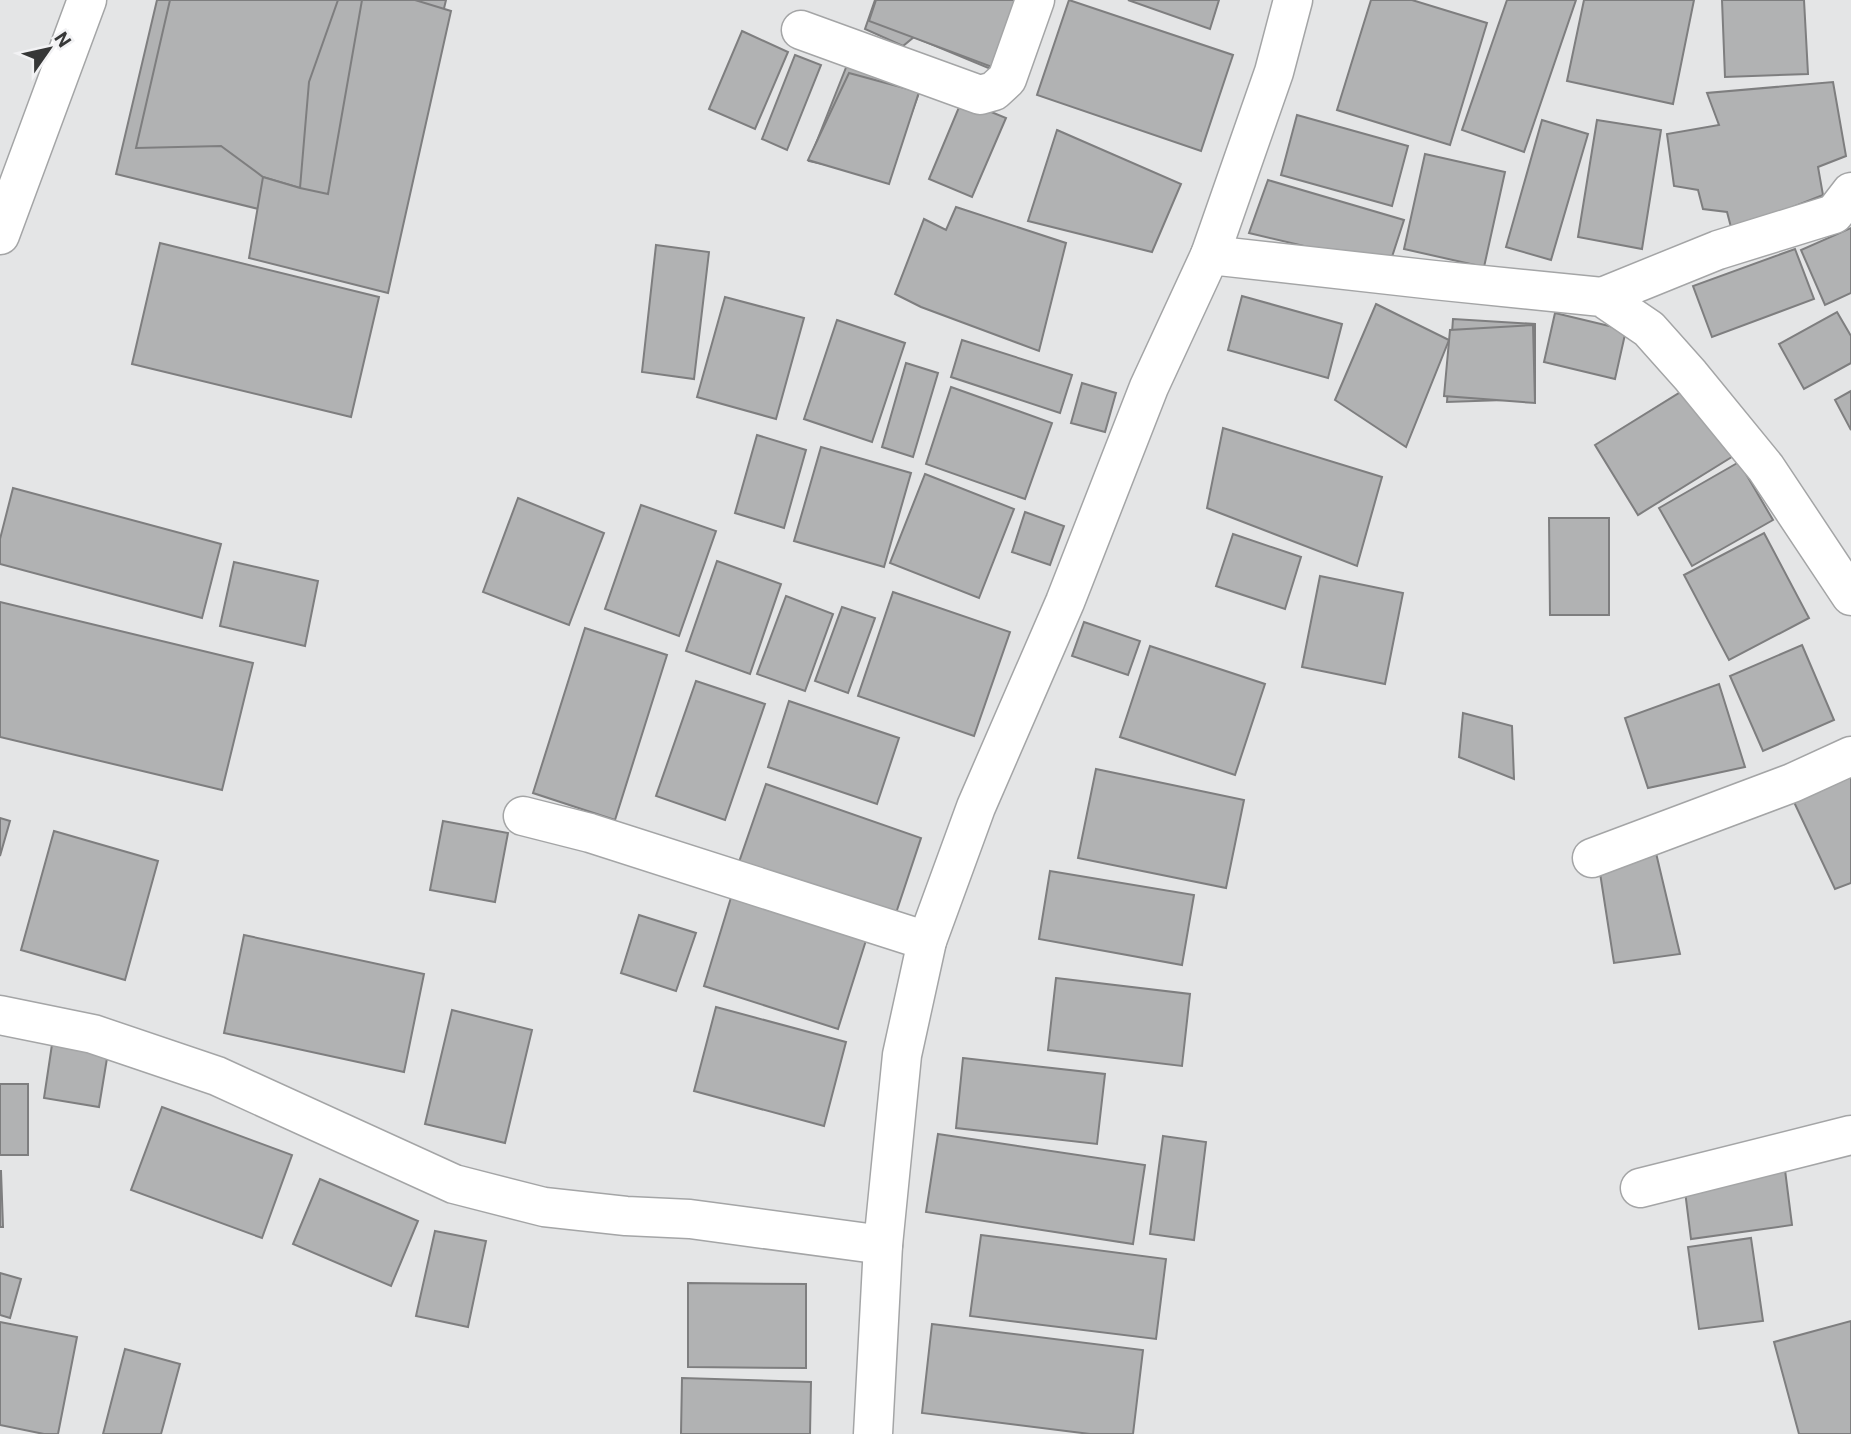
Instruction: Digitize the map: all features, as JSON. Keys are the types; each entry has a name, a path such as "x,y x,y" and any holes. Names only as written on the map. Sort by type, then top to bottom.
{"street":[{"path":"0,234 87,0"},
{"path":"801,30 980,95 994,91 1007,79 1035,0"},
{"path":"873,1434 883,1245 902,1055 927,941 976,807 1065,602 1149,387 1210,255 1274,72 1293,0"},
{"path":"1210,255 1602,297 1718,250 1834,214 1851,192"},
{"path":"1602,297 1648,329 1690,375 1766,468 1851,596"},
{"path":"1592,858 1792,783 1851,756"},
{"path":"523,816 590,833 927,941"},
{"path":"0,1015 93,1034 218,1076 467,1187 544,1207 625,1216 690,1219 883,1245"},
{"path":"1640,1188 1851,1135"}],"building":[{"path":"157,0 446,0 389,241 116,174"},
{"path":"170,0 338,0 309,82 300,188 263,177 221,146 136,148"},
{"path":"362,0 415,0 451,11 388,293 249,258 263,177 328,194"},
{"path":"875,0 1010,0 993,70 914,37 903,46 865,29"},
{"path":"876,0 1024,0 1008,73 869,21"},
{"path":"1069,0 1233,55 1201,151 1037,95"},
{"path":"1128,0 1219,0 1210,29"},
{"path":"1371,0 1412,0 1487,23 1450,145 1337,110"},
{"path":"1507,0 1576,0 1524,152 1462,130"},
{"path":"1584,0 1694,0 1673,104 1567,81"},
{"path":"1722,0 1804,0 1808,74 1725,77"},
{"path":"742,31 788,52 755,129 709,109"},
{"path":"795,55 821,65 787,150 762,139"},
{"path":"849,60 920,90 888,178 809,161"},
{"path":"849,73 919,92 889,184 808,160"},
{"path":"1833,82 1846,156 1818,167 1823,195 1732,231 1727,212 1703,209 1698,190 1674,186 1667,134 1719,125 1707,93"},
{"path":"962,100 1006,118 972,197 929,179"},
{"path":"1297,115 1408,146 1392,206 1281,175"},
{"path":"1542,120 1588,134 1551,260 1506,247"},
{"path":"1597,120 1661,130 1642,249 1578,237"},
{"path":"1057,130 1181,184 1152,252 1028,221"},
{"path":"1425,154 1505,172 1484,267 1404,249"},
{"path":"1268,180 1404,220 1389,266 1249,233"},
{"path":"956,207 1066,243 1039,351 921,307 895,294 924,219 946,230"},
{"path":"1851,228 1851,293 1825,305 1801,250"},
{"path":"160,243 379,297 351,417 132,364"},
{"path":"656,245 709,252 694,379 642,372"},
{"path":"1795,249 1814,299 1712,337 1693,286"},
{"path":"1242,296 1342,324 1328,378 1228,350"},
{"path":"725,297 804,318 776,419 697,397"},
{"path":"1376,304 1449,340 1406,447 1335,400"},
{"path":"1837,312 1851,336 1851,363 1804,389 1779,344"},
{"path":"1555,313 1626,330 1615,379 1544,362"},
{"path":"1453,319 1535,324 1535,399 1447,402"},
{"path":"837,320 905,343 872,442 804,419"},
{"path":"1533,325 1535,403 1444,396 1450,330"},
{"path":"962,340 1072,375 1060,413 951,377"},
{"path":"906,363 938,373 913,457 882,447"},
{"path":"1082,383 1116,393 1105,432 1071,423"},
{"path":"1692,385 1735,455 1638,515 1595,445"},
{"path":"951,387 1052,423 1025,499 926,464"},
{"path":"1851,391 1851,430 1835,400"},
{"path":"1223,428 1382,477 1357,566 1207,508"},
{"path":"757,435 806,450 784,528 735,513"},
{"path":"821,447 911,473 884,567 794,541"},
{"path":"1739,462 1773,520 1692,566 1659,508"},
{"path":"925,474 1014,509 979,598 890,563"},
{"path":"13,488 221,544 202,618 0,564 0,539"},
{"path":"518,498 604,533 569,625 483,592"},
{"path":"641,505 716,531 679,636 605,609"},
{"path":"1025,512 1064,526 1050,565 1012,552"},
{"path":"1549,518 1609,518 1609,615 1550,615"},
{"path":"1764,533 1809,618 1729,660 1684,575"},
{"path":"1233,534 1301,557 1285,609 1216,586"},
{"path":"717,561 781,584 750,674 686,651"},
{"path":"234,562 318,581 305,646 220,626"},
{"path":"1320,576 1403,593 1385,684 1302,667"},
{"path":"893,592 1010,632 974,736 858,696"},
{"path":"786,596 833,614 805,691 757,674"},
{"path":"0,602 253,663 222,790 0,737"},
{"path":"842,607 875,618 848,693 815,681"},
{"path":"1084,622 1140,641 1128,675 1072,656"},
{"path":"585,628 667,655 615,820 533,793"},
{"path":"1802,645 1834,720 1763,751 1730,676"},
{"path":"1150,646 1265,684 1235,775 1120,737"},
{"path":"696,681 765,704 725,820 656,796"},
{"path":"1719,684 1745,767 1648,788 1625,718"},
{"path":"789,701 899,738 877,804 768,767"},
{"path":"1463,713 1512,726 1514,779 1459,757"},
{"path":"1096,769 1244,800 1226,888 1078,858"},
{"path":"1851,773 1851,883 1835,889 1793,800"},
{"path":"766,784 921,838 894,919 738,865"},
{"path":"0,818 10,821 0,856"},
{"path":"443,821 508,833 495,902 430,890"},
{"path":"54,831 158,861 125,980 21,950"},
{"path":"1656,853 1680,954 1614,963 1598,860"},
{"path":"1050,871 1194,895 1182,965 1039,939"},
{"path":"733,891 868,934 838,1029 704,986"},
{"path":"639,915 696,933 676,991 621,973"},
{"path":"244,935 424,974 404,1072 224,1033"},
{"path":"1056,978 1190,994 1182,1066 1048,1050"},
{"path":"716,1007 846,1042 824,1126 694,1091"},
{"path":"452,1010 532,1030 505,1143 425,1124"},
{"path":"54,1031 110,1040 99,1107 44,1098"},
{"path":"963,1058 1105,1074 1097,1144 956,1128"},
{"path":"0,1084 28,1084 28,1155 0,1155"},
{"path":"162,1107 292,1155 262,1238 131,1190"},
{"path":"938,1134 1145,1165 1133,1244 926,1212"},
{"path":"1163,1136 1206,1142 1194,1240 1150,1234"},
{"path":"1785,1170 1792,1225 1691,1239 1684,1183"},
{"path":"1,1171 3,1227 0,1227"},
{"path":"320,1179 418,1221 391,1286 293,1244"},
{"path":"435,1231 486,1241 468,1327 416,1316"},
{"path":"981,1235 1166,1259 1156,1339 970,1316"},
{"path":"1751,1238 1763,1321 1699,1329 1688,1247"},
{"path":"0,1273 21,1279 10,1318 0,1315"},
{"path":"688,1283 806,1284 806,1368 688,1367"},
{"path":"1851,1321 1851,1434 1799,1434 1774,1342"},
{"path":"0,1322 77,1337 58,1434 44,1434 0,1425"},
{"path":"932,1324 1143,1350 1133,1434 1090,1434 922,1413"},
{"path":"125,1349 180,1364 161,1434 103,1434"},
{"path":"682,1378 811,1382 810,1434 681,1434"}]}
